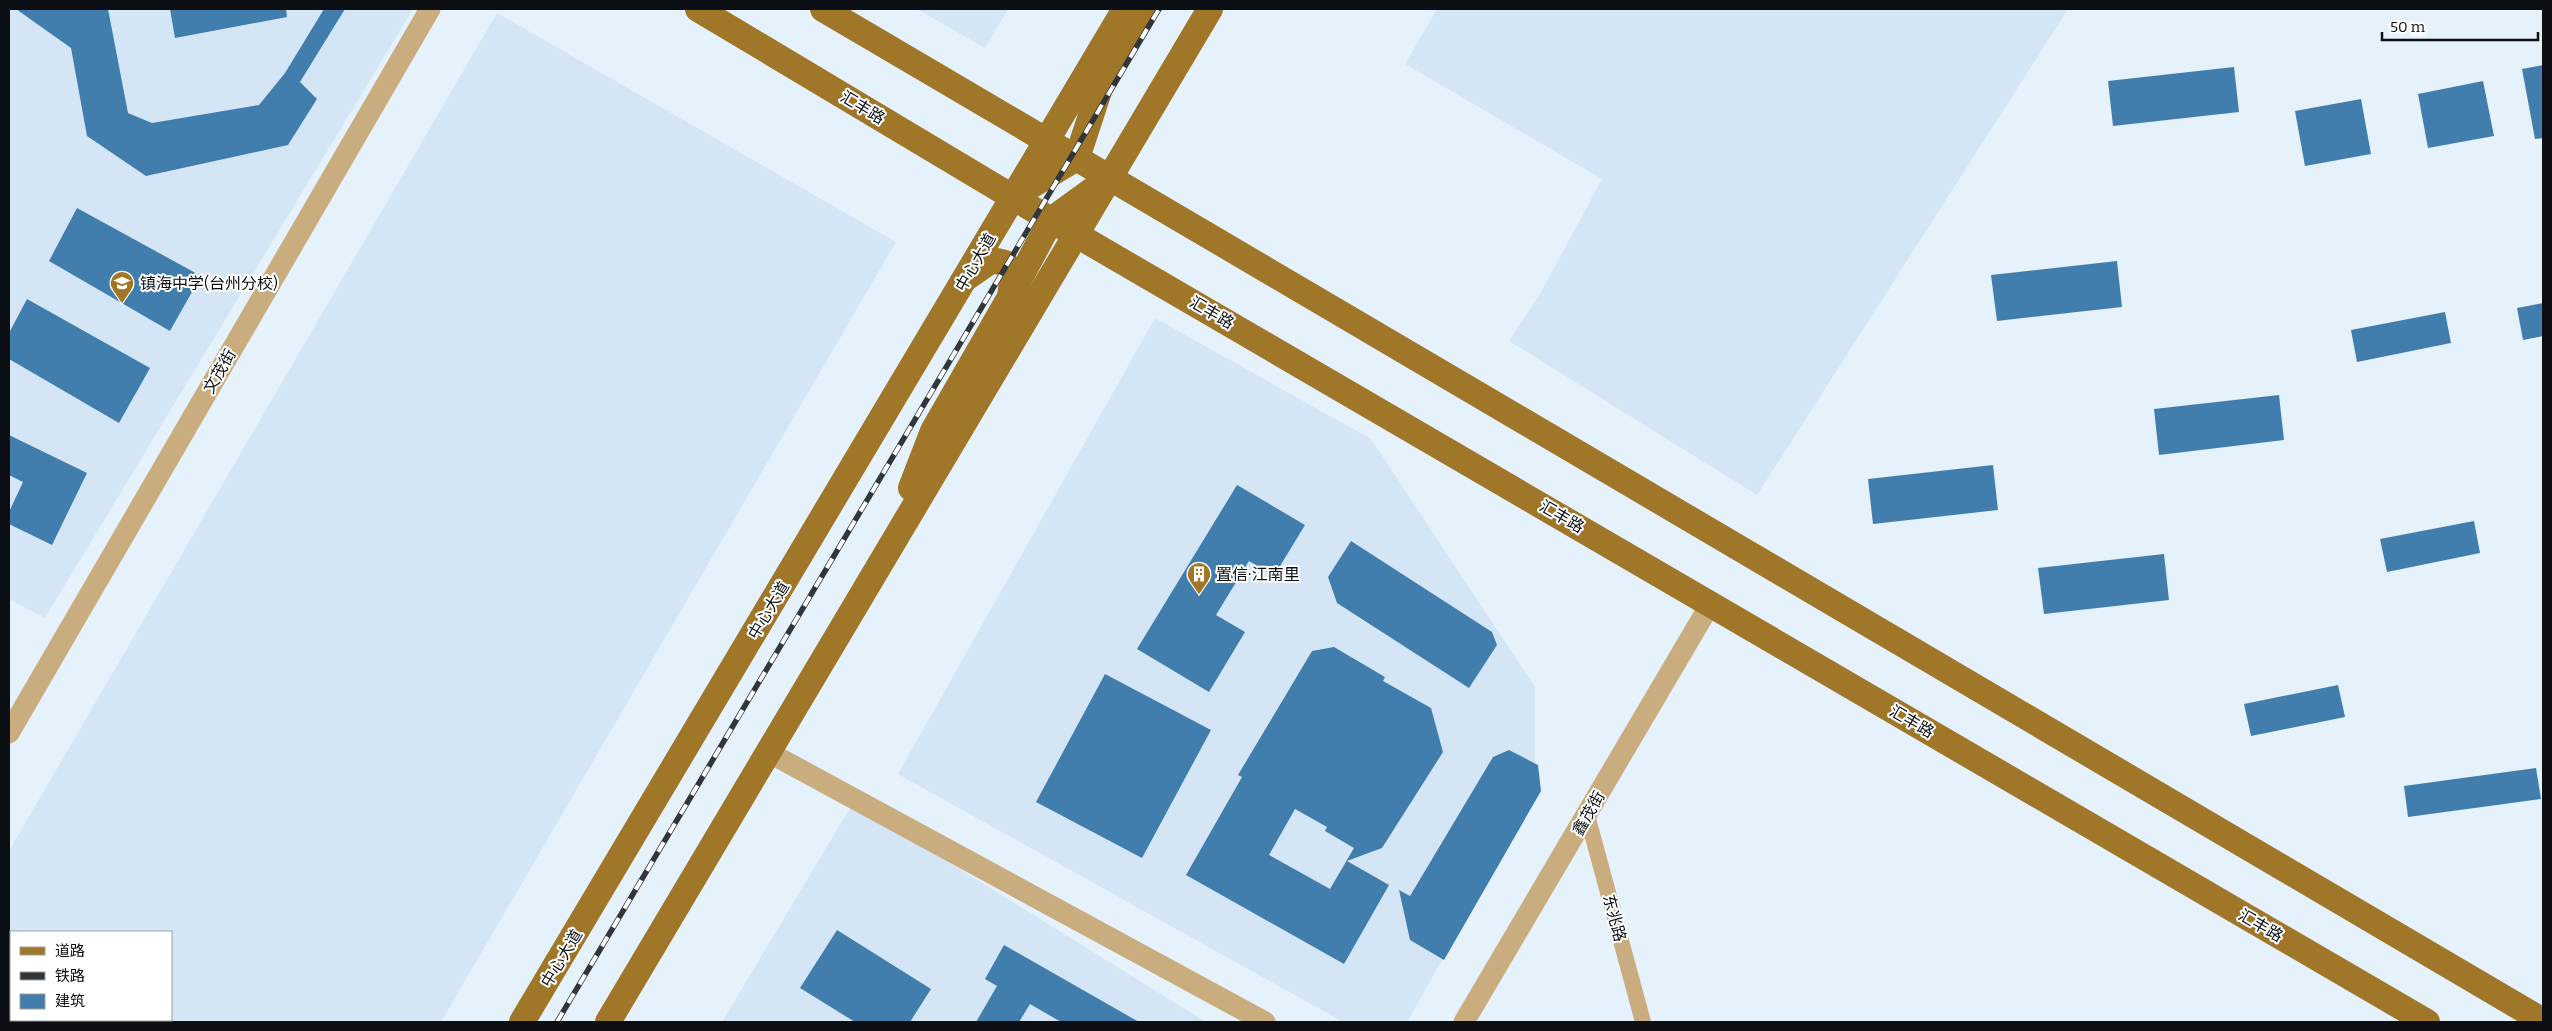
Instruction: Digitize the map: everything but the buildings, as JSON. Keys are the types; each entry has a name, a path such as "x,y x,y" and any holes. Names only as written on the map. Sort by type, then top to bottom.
{"main road":[{"name":"汇丰路","path":"698,9 1051,220 2427,1022"},
{"path":"823,9 2543,1020"},
{"name":"中心大道","path":"522,1022 1125,9"},
{"name":"中心大道","path":"1013,197 1077,158 1102,82 1146,9"},
{"path":"1134,136 1138,98 1191,9"},
{"path":"608,1022 1210,9"},
{"name":"中心大道","path":"1046,140 1102,82"},
{"path":"882,560 933,430 1010,297 1051,220 1110,176"},
{"path":"966,278 992,260 1005,264 1012,272 1010,297"}],"street":[{"name":"文茂街","path":"9,733 430,9"},
{"name":"鑫茂街","path":"1464,1022 1711,603"},
{"path":"768,752 1265,1022"},
{"name":"东兆路","path":"1586,815 1643,1022"}],"shaded area":[{"name":"镇海中学(台州分校)","path":"9,9 413,9 45,618 9,599"},
{"path":"917,9 1008,9 985,48"},
{"path":"1437,9 2068,9 1757,495 1509,341 1540,294 1602,179 1405,64"},
{"path":"497,13 896,242 441,1022 9,1022 9,851"},
{"name":"置信·江南里","path":"1155,318 1371,439 1535,687 1535,796 1407,1022 1343,1022 898,774"},
{"path":"853,803 1206,1022 722,1022"}],"railway":[{"path":"557,1022 1159,9"}],"place":[{"name":"镇海中学(台州分校)","path":"122,304"},
{"name":"置信·江南里","path":"1199,595"}]}
